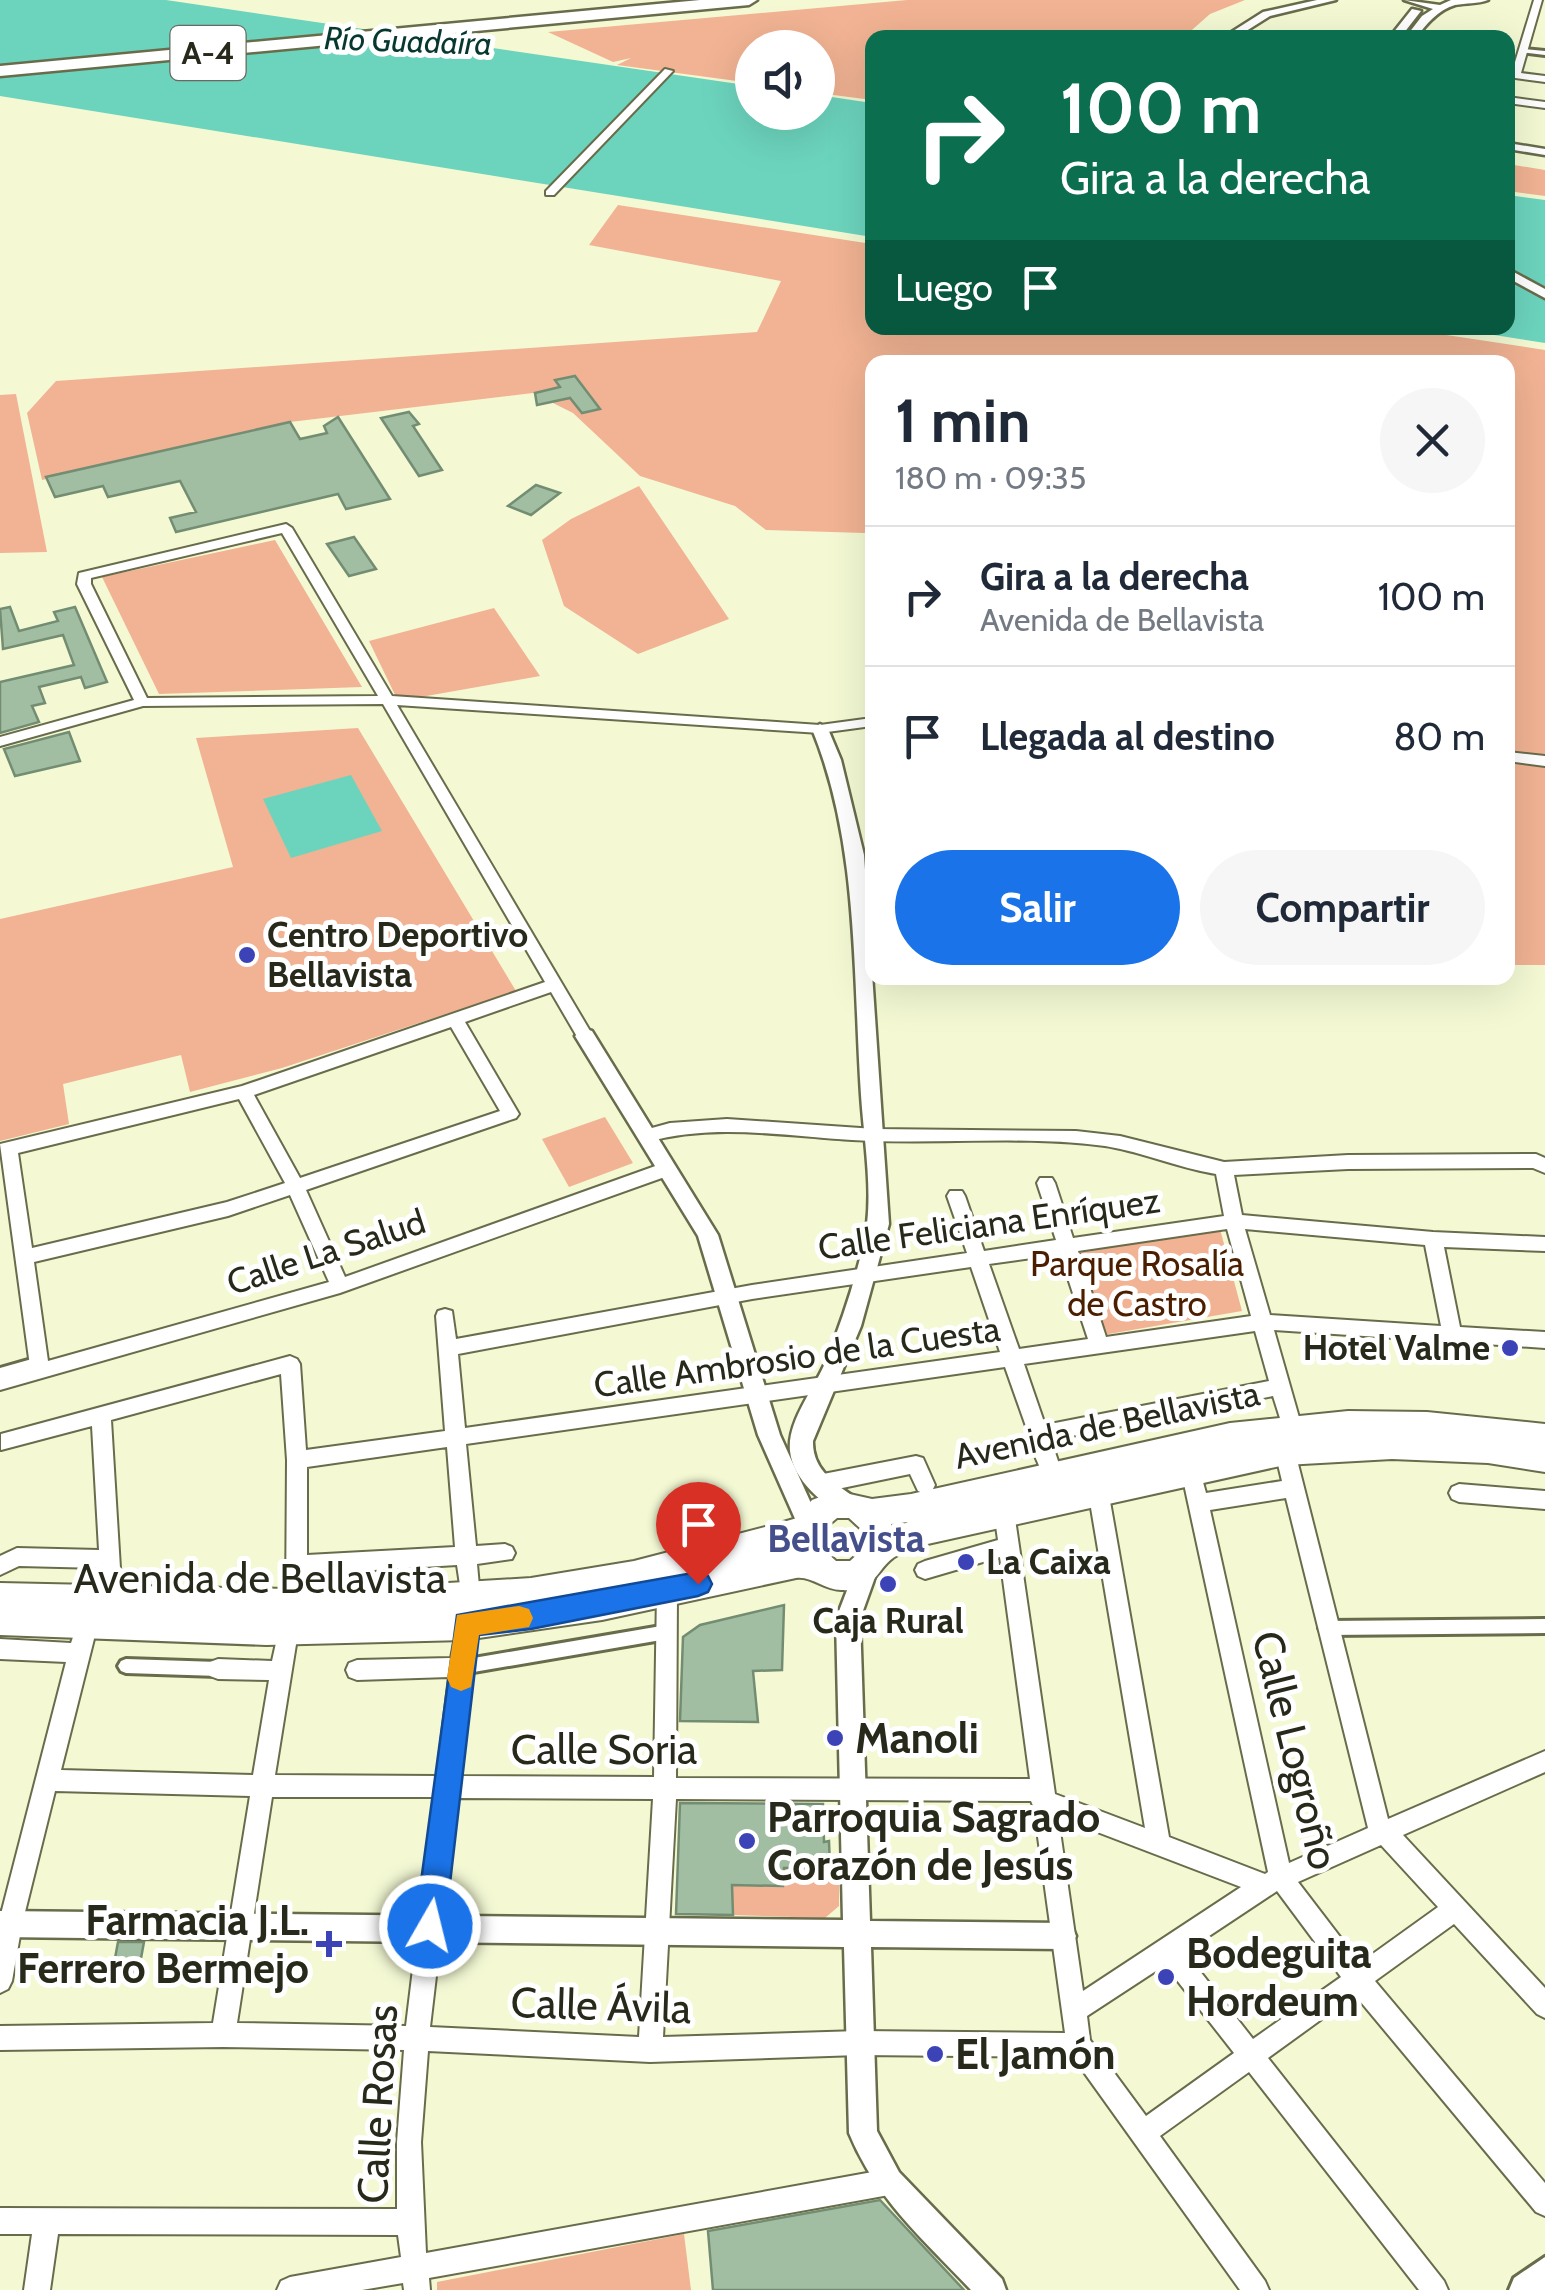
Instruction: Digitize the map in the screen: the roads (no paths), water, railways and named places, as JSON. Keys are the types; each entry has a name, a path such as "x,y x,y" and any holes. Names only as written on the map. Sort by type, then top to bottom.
{"highway":[{"name":"A-4","path":"0,63 656,0"},
{"name":"A-4","path":"0,72 749,0"}],"main road":[{"name":"Avenida de Bellavista","path":"874,1557 919,1532 1191,1470 1289,1440 1444,1425 1545,1437"},
{"name":"Avenida de Bellavista","path":"857,1510 911,1508 1230,1436 1488,1450 1545,1459"},
{"path":"823,1510 857,1510 878,1526 874,1557 850,1573 820,1566 805,1549 807,1526 823,1510"},
{"name":"Avenida de Bellavista","path":"0,1598 120,1603 389,1630 534,1592 754,1547 807,1526"},
{"name":"Avenida de Bellavista","path":"468,1611 531,1617 668,1592 777,1565 820,1566"},
{"name":"Avenida de Bellavista","path":"0,1620 83,1638 292,1619"},
{"path":"1526,2290 1545,2274"}],"street":[{"path":"1235,30 1267,14 1331,0"},
{"path":"1416,30 1441,8 1459,1 1483,0"},
{"path":"1515,69 1538,0"},
{"path":"1398,30 1414,2 1441,8"},
{"path":"1524,50 1545,53"},
{"path":"550,193 667,72"},
{"path":"1515,75 1545,79"},
{"path":"1515,101 1545,105"},
{"path":"1515,144 1545,148"},
{"path":"1515,277 1545,294"},
{"path":"142,702 84,584 84,576 286,528 585,1036 708,1235 807,1526"},
{"path":"0,742 142,702 386,700 820,730 865,723"},
{"path":"820,730 833,760 855,855 880,1224 868,1275 801,1445 804,1464 818,1484 857,1510"},
{"path":"1515,759 1545,761"},
{"path":"39,1366 4,1150 244,1092 555,985"},
{"path":"24,1257 228,1208 510,1114 456,1020"},
{"path":"244,1092 296,1186 340,1286"},
{"path":"647,1136 668,1128 764,1128 874,1135 990,1134 1107,1140 1224,1170 1466,1160 1536,1161 1545,1166"},
{"name":"Calle La Salud","path":"0,1374 340,1286 667,1169"},
{"path":"1224,1170 1234,1221 1281,1387 1293,1488 1378,1825 1545,2006"},
{"path":"1046,1183 1100,1347"},
{"path":"956,1196 1053,1476"},
{"name":"Calle Feliciana Enríquez","path":"448,1348 726,1296 1234,1221 1433,1239 1545,1244"},
{"path":"1433,1239 1452,1332"},
{"name":"Calle Rosas","path":"416,2280 410,2222 409,2142 468,1611 445,1316"},
{"name":"Calle Ambrosio de la Cuesta","path":"297,1460 760,1397 1264,1322 1545,1340"},
{"path":"1,1442 290,1364 297,1460 298,1564 223,2034"},
{"name":"Calle La Salud","path":"0,1382 39,1366"},
{"path":"1036,1435 1281,1387"},
{"path":"101,1416 109,1559 120,1603"},
{"path":"818,1484 916,1464 924,1486"},
{"name":"Calle Logroño","path":"1191,1470 1273,1882 1545,2202"},
{"path":"1199,1503 1293,1488"},
{"path":"1098,1490 1159,1845"},
{"path":"1459,1493 1545,1500"},
{"path":"1004,1512 1079,2045 1256,2290"},
{"path":"925,1570 1008,1546"},
{"name":"Avenida de Bellavista","path":"298,1564 505,1553"},
{"path":"0,1566 17,1557 109,1559"},
{"path":"874,1557 848,1619 863,2133 889,2182 991,2290"},
{"path":"820,1566 848,1619"},
{"path":"650,2050 665,1787 668,1592"},
{"path":"1328,1628 1545,1626"},
{"path":"358,1670 462,1667 570,1652 667,1632"},
{"path":"0,1980 5,1924 83,1638"},
{"name":"Avenida de Bellavista","path":"0,1649 83,1638"},
{"path":"126,1666 282,1671"},
{"path":"1074,2011 1273,1882 1545,1761"},
{"name":"Calle Soria","path":"46,1780 265,1786 852,1787 1042,1795"},
{"path":"1042,1795 1159,1845 1273,1882"},
{"path":"1145,2132 1456,1908"},
{"path":"5,1924 1063,1936"},
{"path":"1169,1951 1434,2290"},
{"name":"Calle Ávila","path":"0,2038 223,2034 418,2038 650,2050 860,2043 1079,2045"},
{"path":"290,2290 416,2280 889,2182"},
{"path":"0,2221 410,2222"},
{"path":"37,2290 47,2222"}],"water":[{"name":"Río Guadaíra","path":"0,0 166,0 735,84 735,130 835,130 835,98 865,102 865,236 0,96"},
{"path":"1515,196 1545,200 1545,343 1494,335 1515,335"},
{"path":"351,775 382,831 291,858 263,799"}],"place":[{"name":"Centro Deportivo Bellavista","path":"247,955"},
{"name":"Hotel Valme","path":"1510,1348"},
{"name":"La Caixa","path":"966,1562"},
{"name":"Caja Rural","path":"888,1584"},
{"name":"Manoli","path":"835,1738"},
{"name":"Parroquia Sagrado Corazón de Jesús","path":"747,1841"},
{"name":"Farmacia J.L. Ferrero Bermejo","path":"329,1944"},
{"name":"Bodeguita Hordeum","path":"1166,1977"},
{"name":"El Jamón","path":"935,2054"}],"district":[{"name":"Bellavista","path":"846,1539"}],"park label":[{"name":"Parque Rosalía de Castro","path":"1137,1284"}]}
